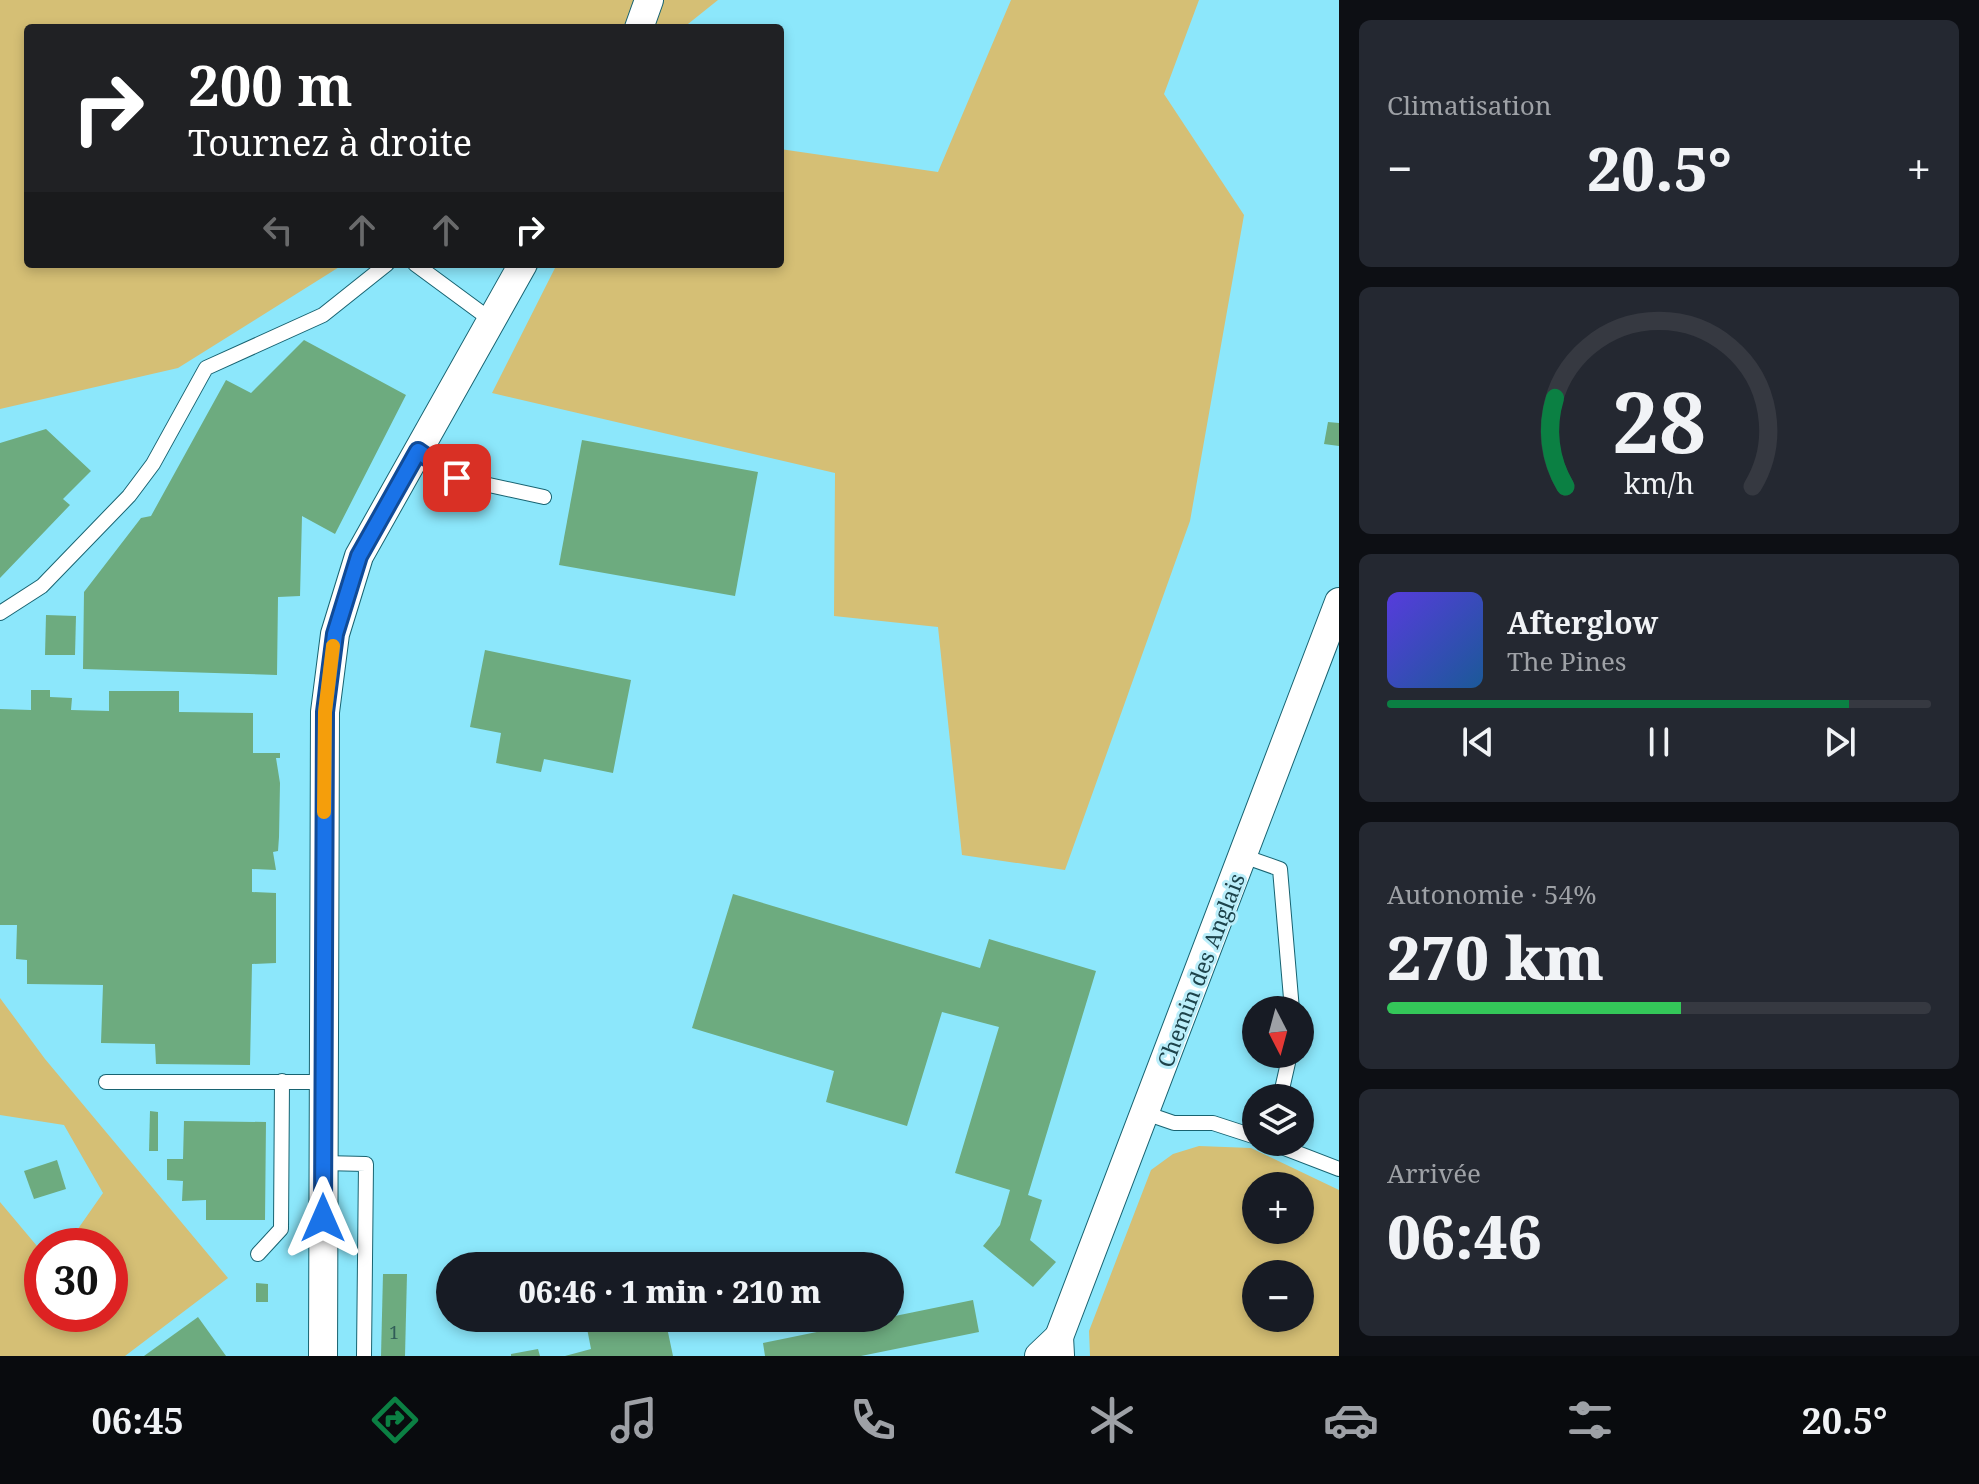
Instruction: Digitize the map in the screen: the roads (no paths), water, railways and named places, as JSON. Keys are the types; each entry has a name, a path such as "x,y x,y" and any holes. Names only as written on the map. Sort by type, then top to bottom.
{"street":[{"path":"640,24 649,0"},
{"path":"323,1356 325,712 335,634 359,556 521,268"},
{"name":"Chemin des Anglais","path":"1053,1350 1339,602"}],"lane":[{"path":"0,613 42,586 129,496 153,464 206,368 323,315 382,268"},
{"path":"420,268 491,320"},
{"path":"418,451 457,478 544,497"},
{"path":"1243,856 1280,869 1291,996"},
{"path":"258,1254 281,1229 282,1081"},
{"path":"106,1082 323,1082"},
{"path":"1145,1113 1174,1123 1222,1125 1242,1132"},
{"path":"1305,1156 1339,1169"},
{"path":"323,1163 366,1164 364,1356"}]}
